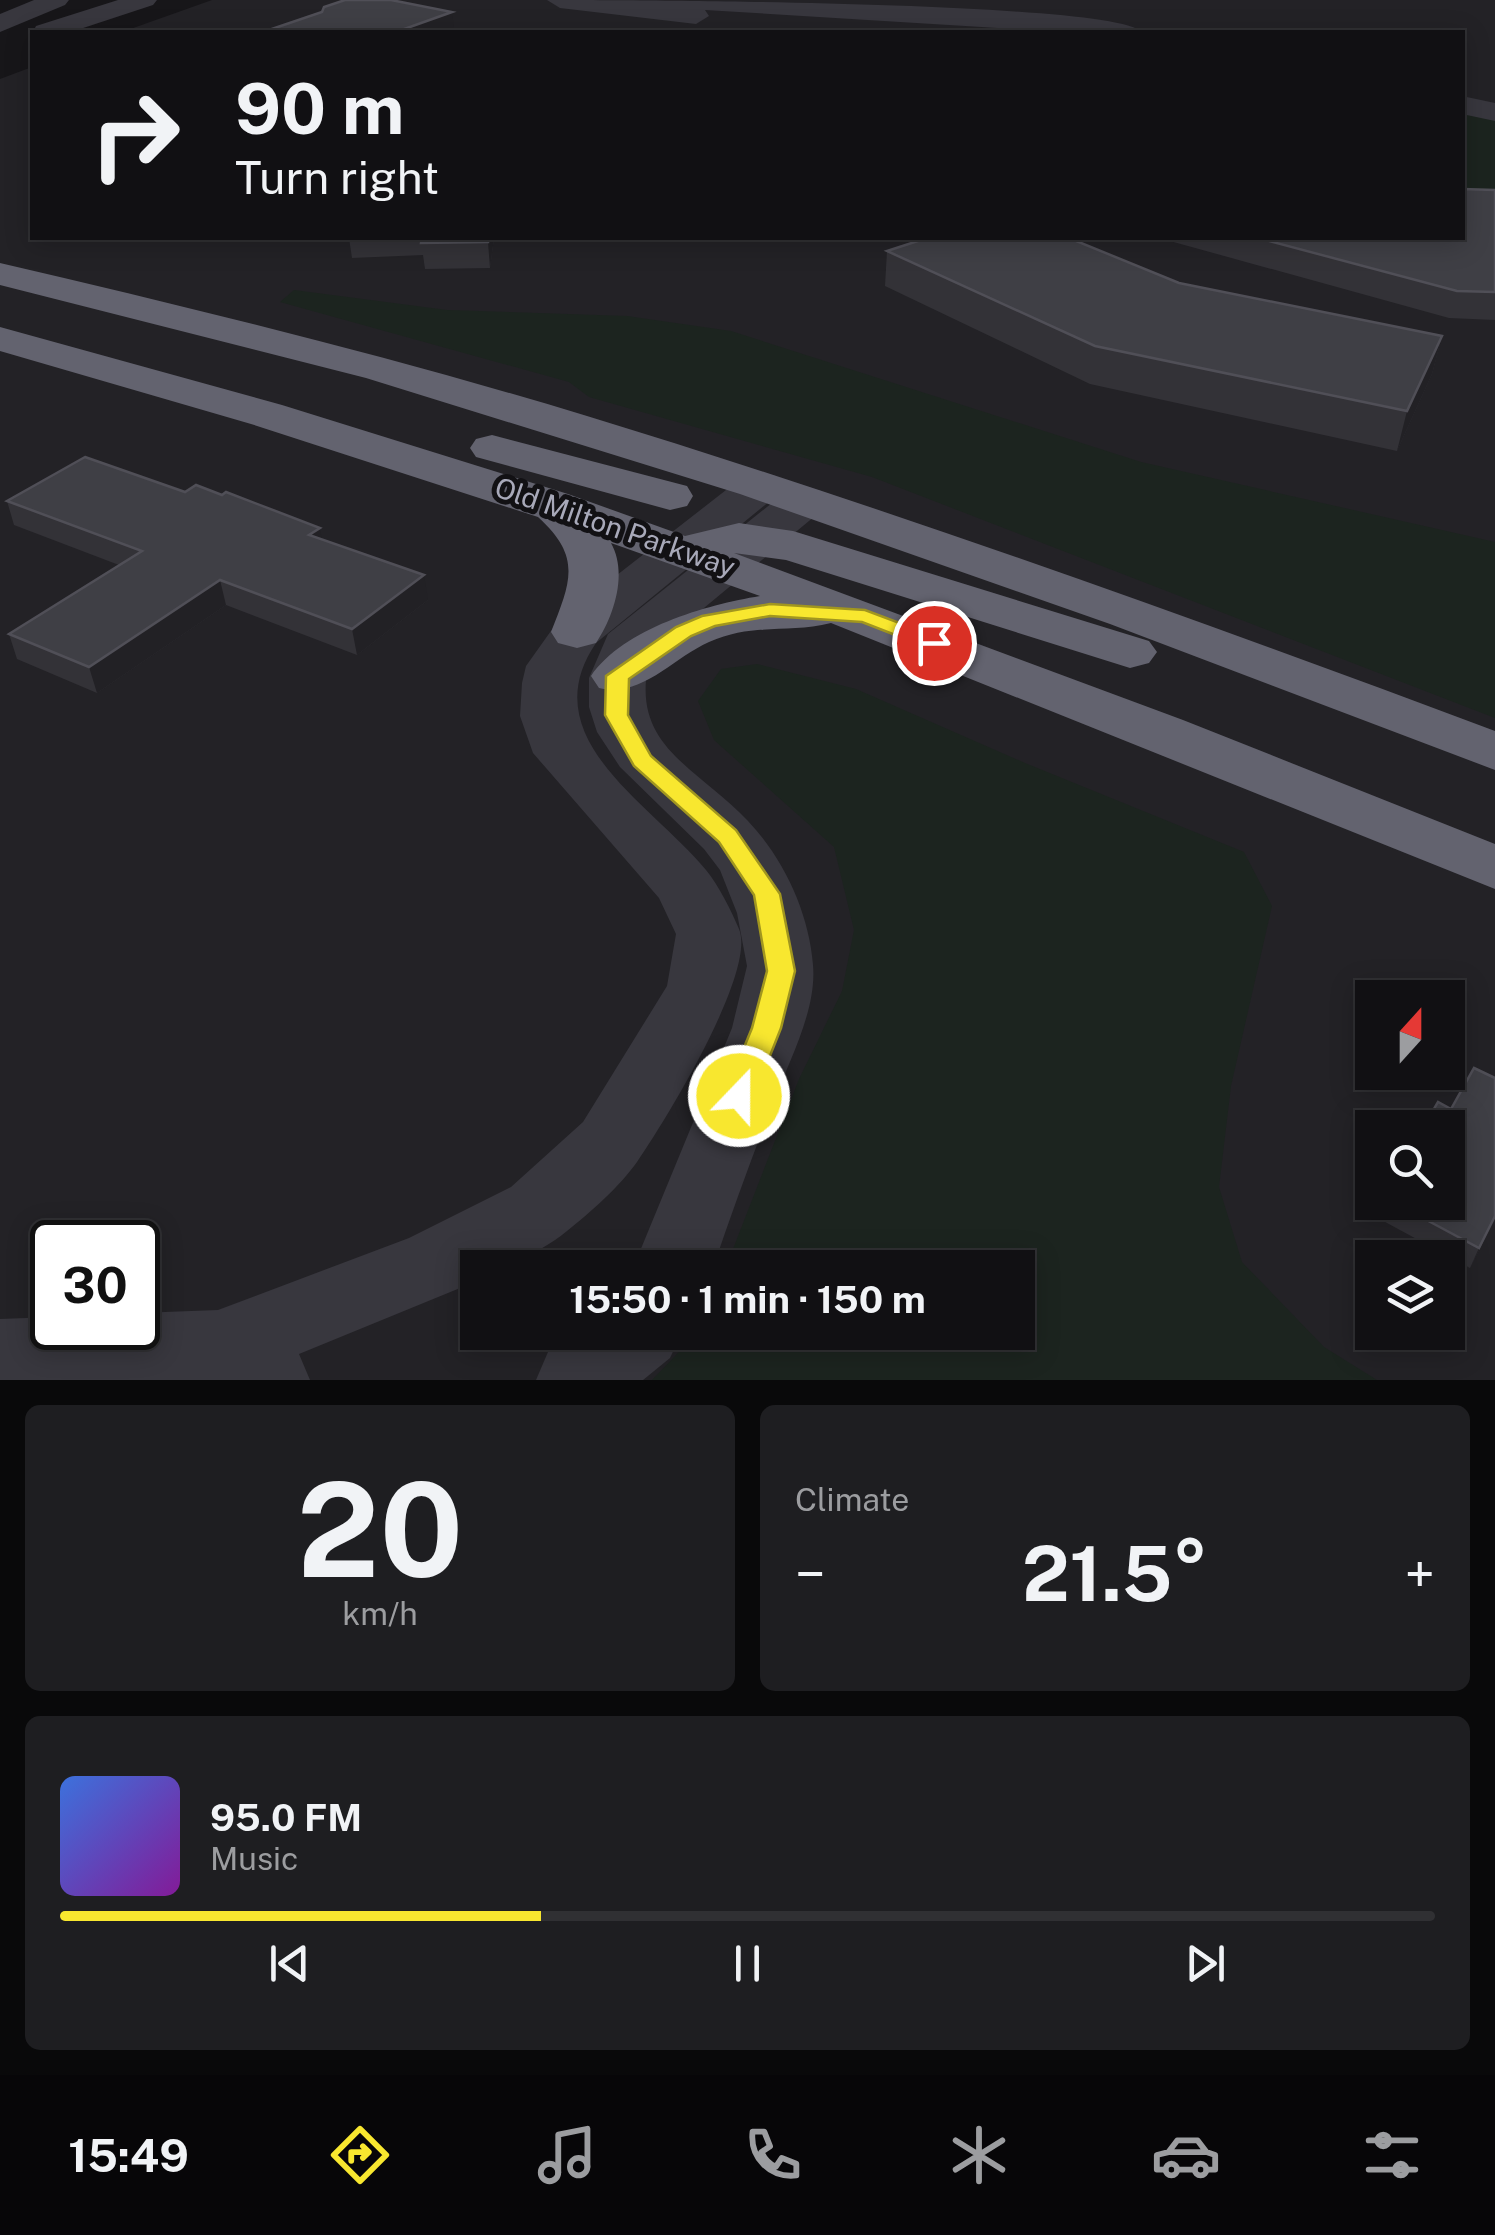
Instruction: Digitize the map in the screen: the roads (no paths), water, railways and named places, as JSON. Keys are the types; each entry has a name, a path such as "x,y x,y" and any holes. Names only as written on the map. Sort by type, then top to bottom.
{"highway":[{"name":"Old Milton Parkway","path":"0,274 385,373 743,525 865,616 1282,779 1495,868"},
{"name":"Old Milton Parkway","path":"0,339 267,414 549,502 743,525"},
{"path":"267,414 362,422 498,449 743,525 1027,622 1230,680 1392,712 1495,752"},
{"path":"549,502 584,534 595,552 598,654 710,621 779,610 865,616"}],"street":[{"path":"0,24 56,0"},
{"path":"52,30 144,0"},
{"path":"85,30 170,0"},
{"path":"560,0 647,13 1004,18"},
{"path":"661,0 1004,18 1110,30"},
{"path":"0,32 30,37"},
{"path":"0,50 30,38"},
{"path":"1465,90 1495,96"},
{"path":"1465,106 1495,112"},
{"path":"0,1356 243,1364 538,1210 609,1143 701,986 709,934 685,887 562,752 552,732 546,700 548,682 554,666 627,645 743,525"},
{"path":"598,654 616,715 642,760 728,836 767,894 781,971 766,1028 681,1250"},
{"path":"578,1380 617,1350"}]}
